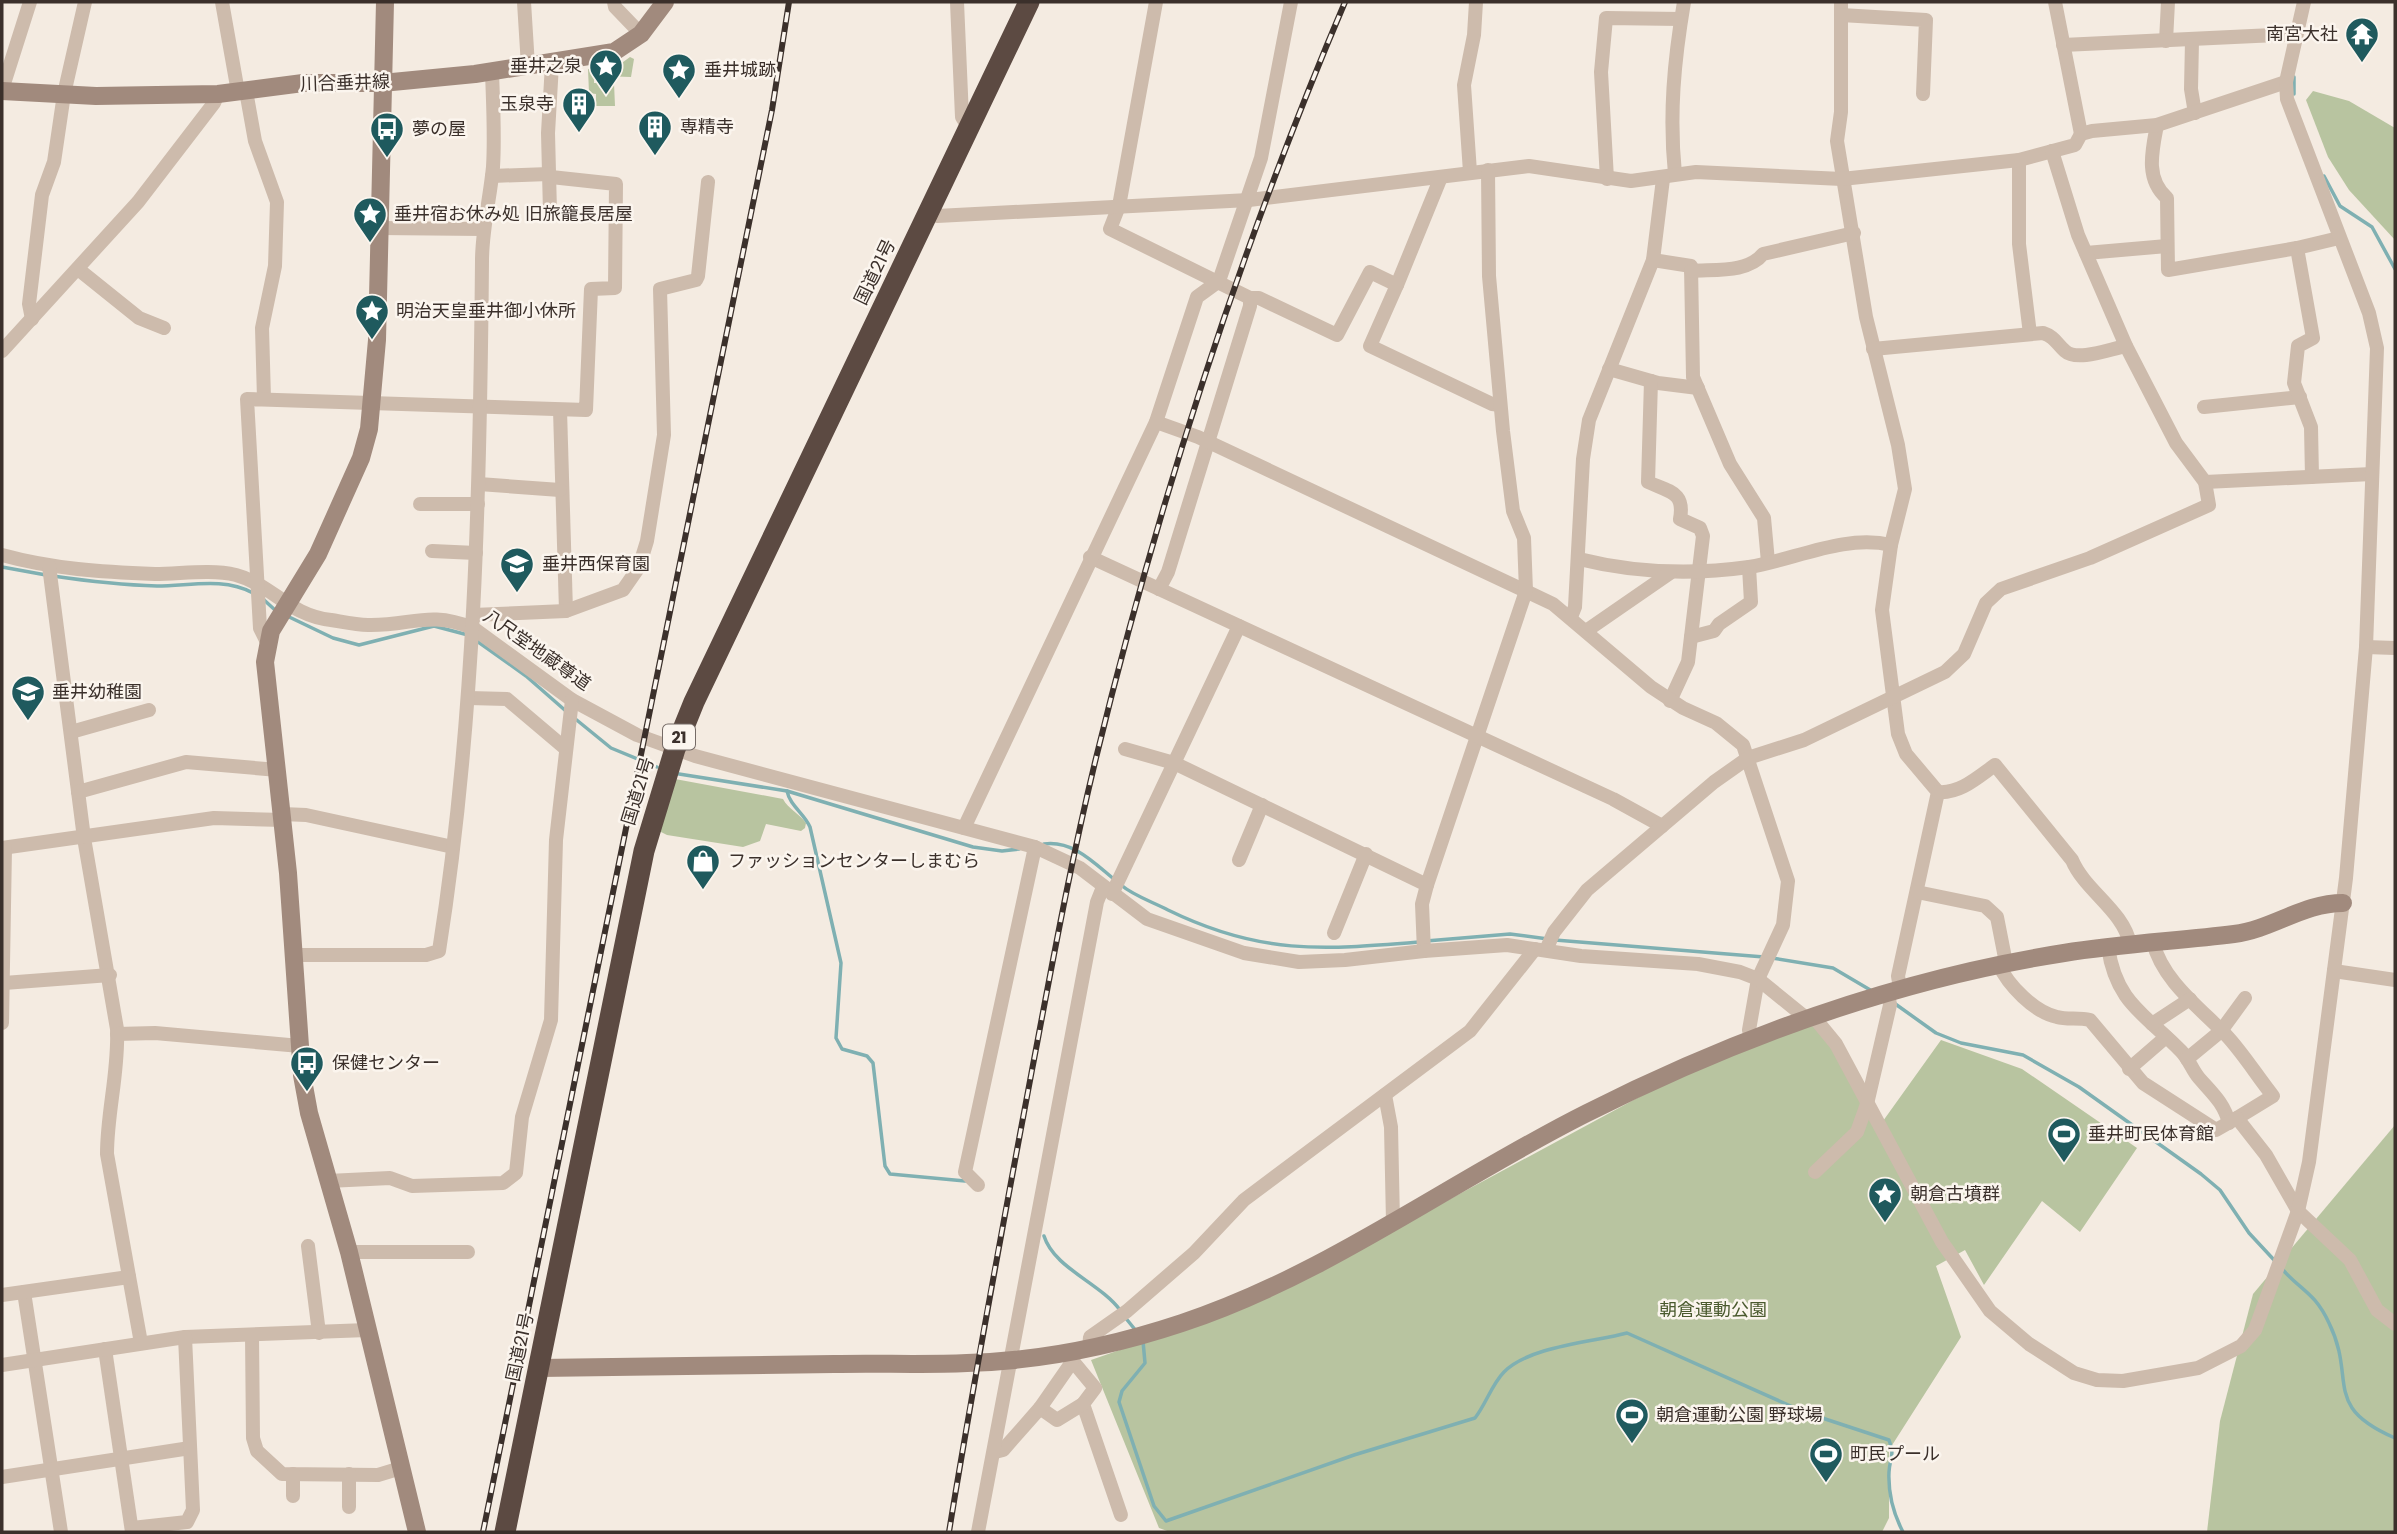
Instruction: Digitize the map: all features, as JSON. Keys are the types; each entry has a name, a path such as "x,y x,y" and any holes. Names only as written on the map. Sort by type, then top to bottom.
{"highway":[{"name":"国道21号","path":"505,1532 644,851 675,749 694,702 1029,2"}],"street":[{"path":"2,90 30,2"},
{"path":"32,319 29,304 42,195 54,162 64,94 85,2"},
{"path":"222,2 255,141 277,202 275,266 262,328 264,399"},
{"path":"385,2 373,401 361,458 318,554 267,642 265,662 278,771 300,1046 309,1114 349,1252 417,1532"},
{"path":"524,2 528,66"},
{"path":"614,2 615,7 641,34"},
{"name":"川合垂井線","path":"2,90 64,94 218,94 303,83 382,83 492,72 614,52 641,34 665,2"},
{"path":"957,2 962,117 969,128"},
{"path":"1156,2 1119,206 1110,229 1250,298 1259,298 1337,335 1370,272 1396,285"},
{"path":"964,828 1156,422 1197,297 1219,281 1249,200 1261,158 1291,2"},
{"path":"1470,172 1464,85 1474,35 1476,2"},
{"path":"1571,617 1575,607 1583,459 1589,420 1653,260 1669,177 1671,88 1684,2"},
{"path":"928,214 937,216 1249,200 1529,166 1607,179 1751,173 1842,179 2019,160 2075,145 2081,134 2055,2"},
{"path":"2166,41 2168,2"},
{"path":"1758,979 1810,1017 1836,1044 1942,1242 1990,1311 2029,1344 2074,1373 2097,1380 2123,1381 2189,1370 2241,1346 2255,1329 2298,1211 2309,1162 2343,903 2366,647 2376,335 2292,118 2286,82 2304,2"},
{"path":"1923,94 1926,20 1841,8 1841,112 1837,141 1842,179 1854,233 1873,349 1898,445 1905,489 1891,545 1882,610 1895,694 1898,734 1906,754 1938,792 1948,793 1965,786 1995,765 2072,860 2078,873 2128,930 2130,944"},
{"path":"1607,179 1601,72 1606,18 1681,19"},
{"path":"2063,45 2296,34"},
{"path":"2192,41 2191,89 2195,113"},
{"path":"550,212 552,64"},
{"path":"294,955 426,955 439,951 453,847 473,631 482,408 483,229 492,176 492,72"},
{"path":"2081,134 2157,125 2286,82"},
{"path":"2,351 138,202 215,103 218,94"},
{"path":"2157,125 2150,159 2157,189 2167,198 2168,270 2297,248 2339,238"},
{"path":"1089,1349 1090,1337 1126,1311 1194,1253 1244,1200 1470,1031 1545,944 1587,890 1748,758 1804,740 1945,672 1964,654 1986,603 2001,589 2090,558 2209,505 2205,482 2176,443 2126,346 2086,253 2052,151"},
{"path":"2019,160 2019,244 2030,334"},
{"path":"1423,944 1422,904 1427,885 1526,591 1524,538 1513,511 1500,404 1489,276 1488,170"},
{"path":"267,642 260,628 256,584 255,501 247,398 586,410 592,289 615,288 616,184 551,177 549,174 492,176"},
{"path":"1441,177 1370,346 1492,404 1500,404"},
{"path":"473,631 566,611 623,590 639,567 647,541 664,435 660,289 696,280 698,276 708,182"},
{"path":"379,228 483,229"},
{"path":"1691,271 1745,267 1756,263 1763,254 1854,233"},
{"path":"2086,253 2167,246"},
{"path":"2297,248 2313,338 2298,346 2294,383 2311,427 2312,477"},
{"path":"1653,260 1691,266 1693,377 1730,464 1764,518 1769,562"},
{"path":"78,269 139,318 164,328"},
{"path":"1159,589 1168,572 1209,442 1250,298"},
{"path":"1873,349 2030,334 2054,336 2066,352 2076,355 2126,346"},
{"path":"1609,369 1651,381 1698,388"},
{"path":"1651,381 1648,482 1678,496 1682,504 1680,519 1700,528 1703,536 1688,662 1670,701"},
{"path":"2204,407 2300,397"},
{"path":"560,411 560,490 566,611"},
{"path":"1156,422 1209,442 1526,591 1571,617 1670,701 1716,723 1743,746 1788,881 1783,925 1758,979 1749,1030 1751,1038"},
{"path":"2205,482 2372,474"},
{"path":"479,484 560,490"},
{"path":"420,503 478,504"},
{"path":"1578,559 1670,573 1698,572 1749,567 1834,547 1891,545"},
{"path":"432,551 476,552"},
{"name":"八尺堂地蔵尊道","path":"2,555 48,566 88,571 235,575 256,584 283,612 368,625 433,617 473,631 572,700 637,735 675,749 1035,847 1080,868 1147,919 1244,953 1274,959 1345,961 1423,944 1545,944 1698,964 1740,972 1758,979"},
{"path":"1090,557 1478,737 1662,826"},
{"path":"48,566 84,838 110,975 118,1060 107,1124 107,1154 141,1343"},
{"path":"1691,637 1714,631 1719,624 1751,602 1749,567"},
{"path":"1586,631 1670,573"},
{"path":"978,1532 1097,902 1108,890 1174,763 1239,626"},
{"path":"2366,647 2395,648"},
{"path":"468,698 507,699 566,748"},
{"path":"328,1181 390,1178 412,1186 503,1183 516,1173 522,1117 551,1020 555,853 572,700"},
{"path":"71,733 149,710"},
{"path":"1125,749 1174,763 1427,885"},
{"path":"78,792 186,762 278,771"},
{"path":"1815,1172 1857,1132 1867,1104 1938,792"},
{"path":"1239,860 1262,805"},
{"path":"2,1023 4,848 214,818 306,815 453,847"},
{"path":"978,1185 965,1172 1035,847"},
{"path":"1334,933 1366,854"},
{"path":"1917,892 1985,906 1997,917 2006,980 2045,1013 2058,1018 2090,1020 2143,1083 2216,1130 2273,1096 2157,958 2154,942"},
{"path":"539,1368 966,1364 1069,1358 1089,1349 1178,1325 1242,1302 1393,1222 1584,1114 1751,1038 1894,990 2003,964 2130,944 2241,933 2273,924 2305,908 2343,903"},
{"path":"2108,947 2111,970 2120,990 2187,1059 2233,1121 2266,1154 2298,1211 2350,1260 2377,1310 2395,1324"},
{"path":"2334,971 2395,979"},
{"path":"4,983 110,975"},
{"path":"2187,1059 2221,1031 2245,998"},
{"path":"2152,1024 2190,999"},
{"path":"117,1034 155,1032 300,1046"},
{"path":"2129,1069 2166,1037"},
{"path":"1385,1095 1391,1127 1393,1222"},
{"path":"308,1246 319,1333"},
{"path":"349,1252 468,1252"},
{"path":"2,1295 129,1277"},
{"path":"24,1292 61,1532"},
{"path":"2,1365 185,1337 367,1331"},
{"path":"252,1335 253,1438 257,1451 282,1474 378,1475 401,1468"},
{"path":"105,1349 132,1530 187,1522 193,1510 185,1337"},
{"path":"1040,1408 1057,1420 1083,1404 1095,1388 1089,1377 1069,1358"},
{"path":"995,1452 1003,1450 1040,1408 1069,1358"},
{"path":"1083,1404 1122,1515"},
{"path":"2,1477 190,1448"},
{"path":"293,1474 293,1496"},
{"path":"349,1474 349,1507"}],"green space":[{"path":"630,57 634,59 631,77 601,76 605,68 619,65"},
{"path":"594,68 594,83 614,83 615,106 596,106 596,94 589,93 588,69"},
{"path":"2313,91 2349,101 2395,128 2395,240 2349,190 2328,157 2306,100"},
{"path":"675,779 783,799 806,823 805,828 801,831 766,824 760,841 743,847 667,835 659,831"},
{"name":"朝倉運動公園","path":"1808,1020 1826,1031 1878,1128 1941,1040 2022,1069 2137,1148 2080,1232 2042,1201 1984,1285 1965,1250 1936,1266 1961,1337 1889,1450 1889,1518 1882,1532 1170,1532 1159,1528 1091,1360 1263,1300 1691,1069"},
{"path":"2395,1125 2395,1532 2207,1532 2220,1421 2253,1294"}],"waterway":[{"path":"2294,77 2294,94"},
{"path":"2324,176 2340,206 2372,227 2395,269"},
{"path":"2,567 46,575"},
{"path":"53,576 157,586 206,583 230,585 253,593"},
{"path":"263,599 275,610"},
{"path":"285,615 333,638 359,645 434,626 468,635"},
{"path":"474,639 526,676 567,712"},
{"path":"573,717 611,748 657,767"},
{"path":"679,774 787,791 973,847 1002,851 1019,849"},
{"path":"787,791 810,827 841,963 836,1038 842,1049 867,1056 873,1063 885,1166 890,1174 965,1181"},
{"path":"1044,844 1074,849 1115,880"},
{"path":"1121,885 1138,896 1201,925 1262,942 1321,947 1419,942"},
{"path":"1426,941 1510,934 1548,939"},
{"path":"1555,940 1764,957"},
{"path":"1772,958 1833,968 1872,991"},
{"path":"1894,1003 1936,1033 1961,1043 2023,1055 2079,1087 2220,1190 2249,1233 2275,1261"},
{"path":"1044,1236 1057,1257 1120,1310"},
{"path":"2283,1270 2313,1299 2329,1323 2337,1343 2349,1403 2357,1415 2395,1438"},
{"path":"1124,1316 1137,1332"},
{"path":"1143,1341 1145,1363 1122,1391 1119,1402 1154,1506 1166,1521 1354,1455 1475,1418 1492,1388 1515,1363 1562,1346 1627,1333 1804,1412 1889,1440 1892,1453 1889,1472 1890,1496 1903,1532"}],"railway":[{"path":"483,1532 772,110 789,2"},
{"path":"949,1532 968,1416 1062,913 1087,797 1121,661 1175,470 1237,280 1307,94 1345,2"}],"place":[{"name":"南宮大社","path":"2362,64"},
{"name":"垂井之泉","path":"606,96"},
{"name":"垂井城跡","path":"679,100"},
{"name":"玉泉寺","path":"579,134"},
{"name":"専精寺","path":"655,157"},
{"name":"夢の屋","path":"387,159"},
{"name":"垂井宿お休み処 旧旅籠長居屋","path":"370,244"},
{"name":"明治天皇垂井御小休所","path":"372,341"},
{"name":"垂井西保育園","path":"517,594"},
{"name":"垂井幼稚園","path":"28,722"},
{"name":"ファッションセンターしまむら","path":"703,891"},
{"name":"保健センター","path":"307,1093"},
{"name":"垂井町民体育館","path":"2064,1164"},
{"name":"朝倉古墳群","path":"1885,1224"},
{"name":"朝倉運動公園 野球場","path":"1632,1445"},
{"name":"町民プール","path":"1826,1484"}]}
